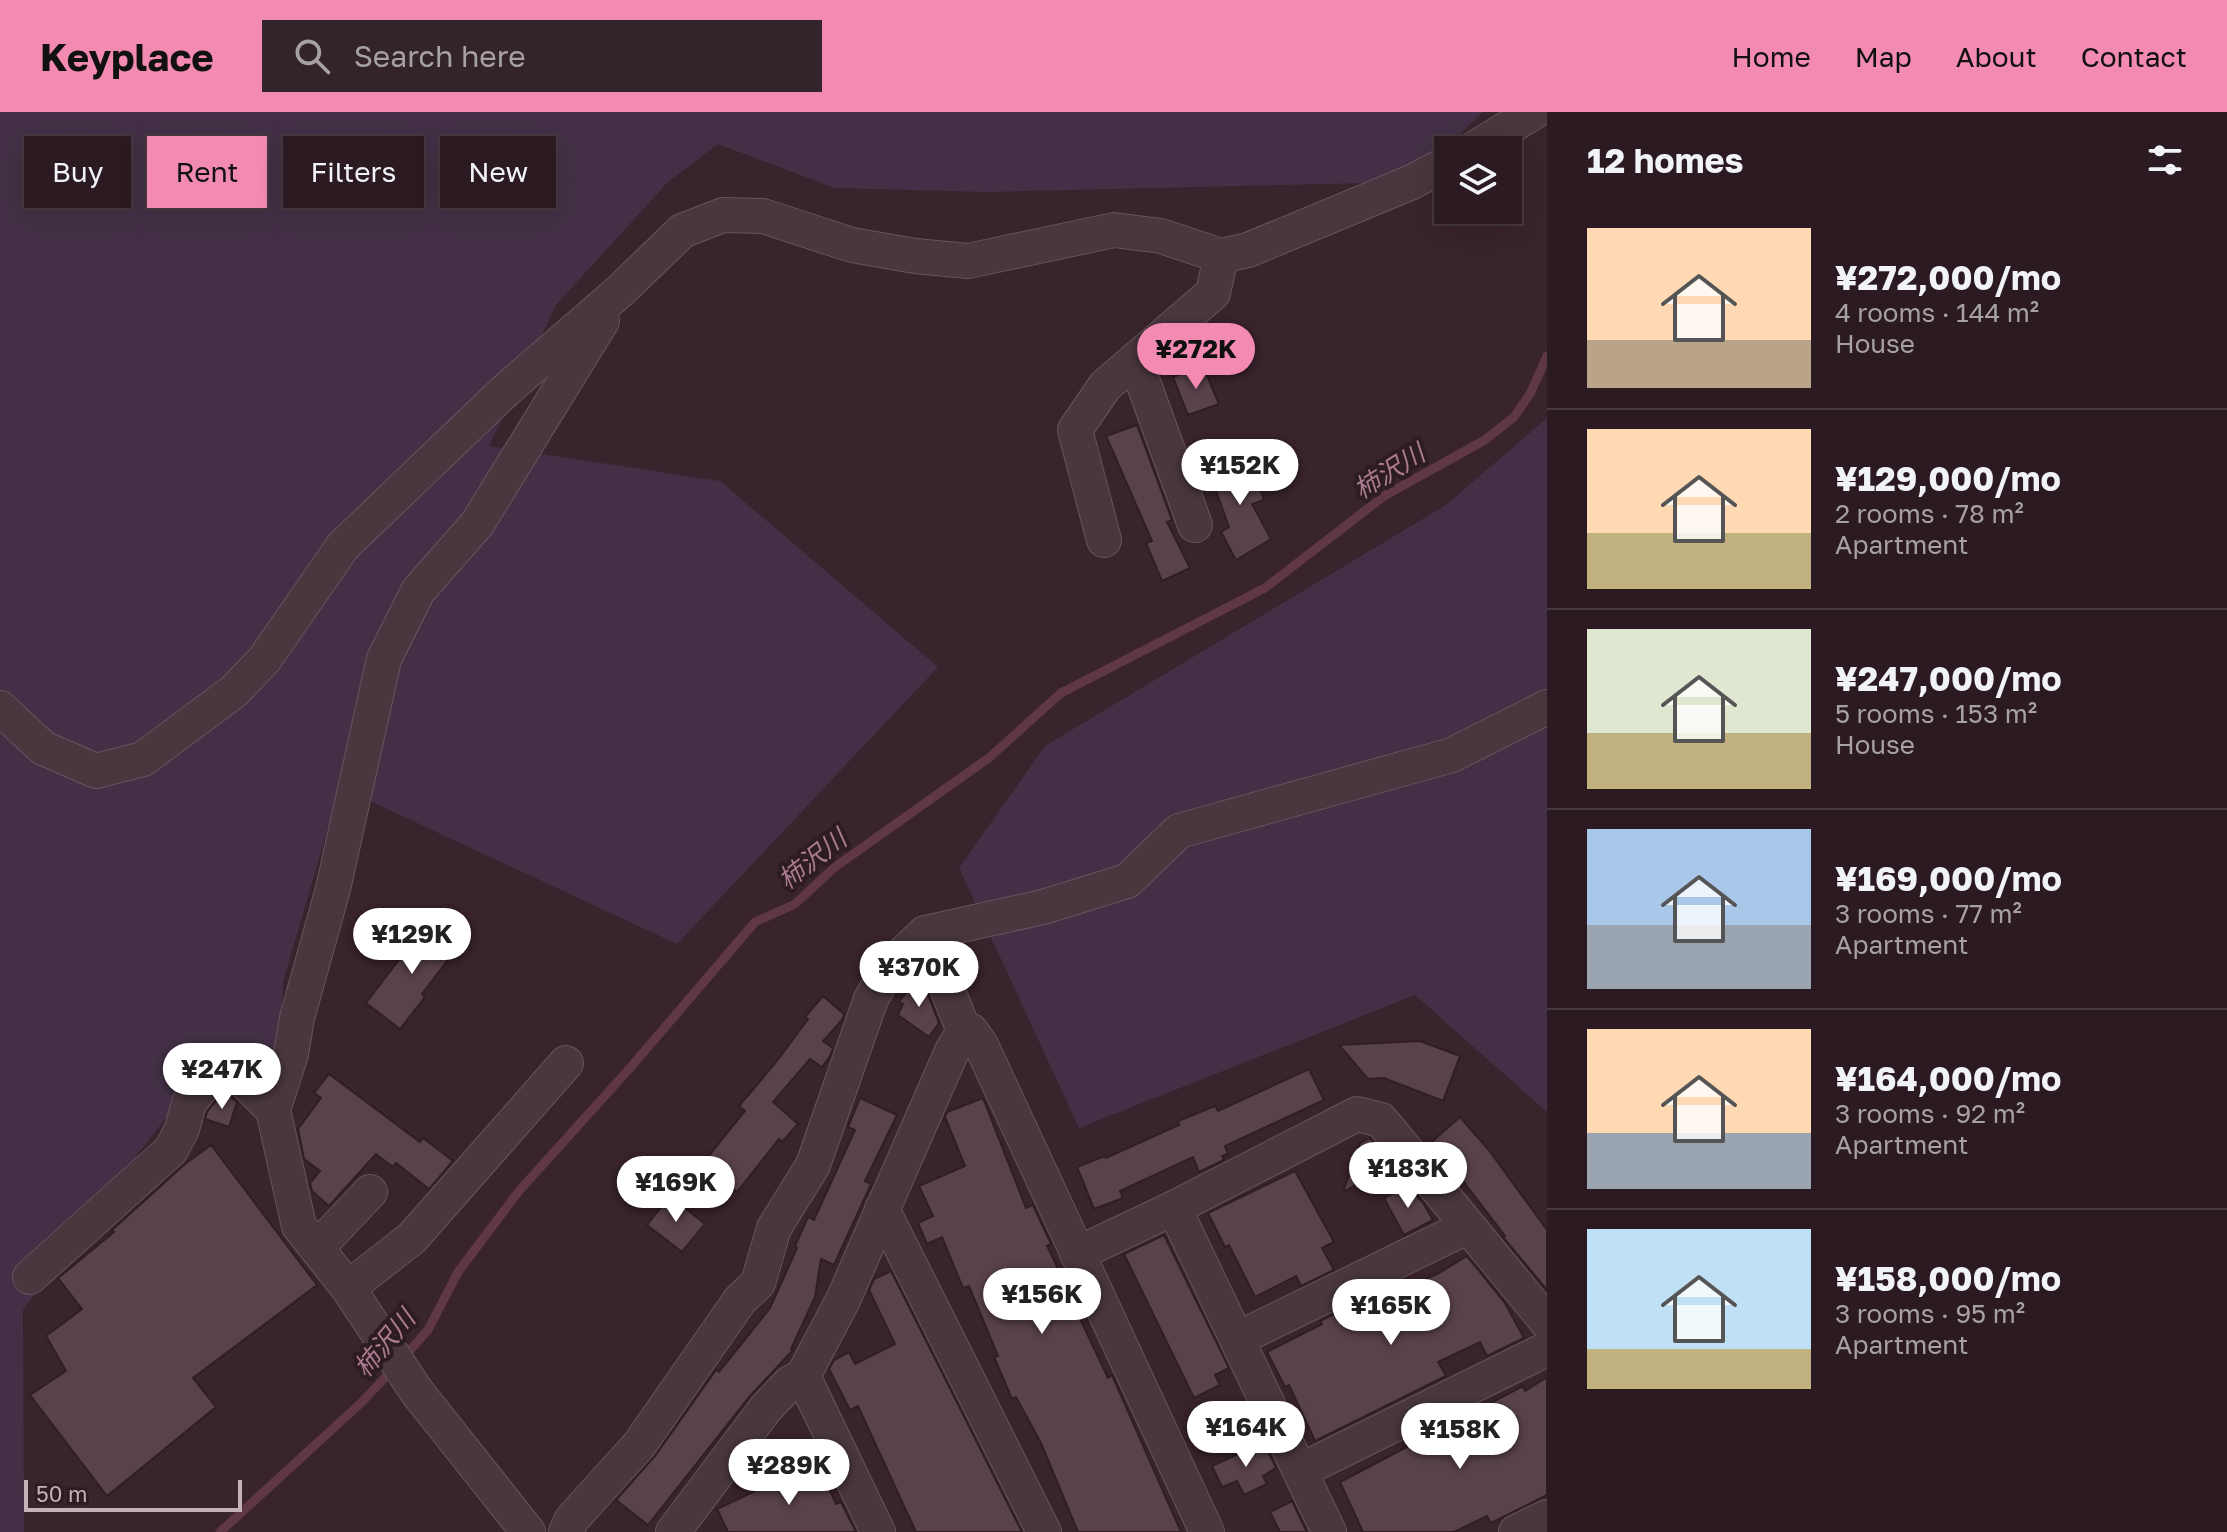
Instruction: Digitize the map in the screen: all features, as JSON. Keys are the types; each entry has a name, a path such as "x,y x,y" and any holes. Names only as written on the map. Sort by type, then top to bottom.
{"street":[{"path":"1495,136 1534,112"},
{"path":"0,708 43,748 96,771 143,759 233,692 264,660 343,546 506,390 621,290 682,231 723,215 763,216 852,245 968,261 1114,230 1161,236 1221,256 1248,250 1434,170"},
{"path":"1104,540 1075,430 1105,386 1213,293 1221,256"},
{"path":"528,1532 417,1392 352,1294 299,1226 273,1110 291,1054 297,1018 333,889 384,659 418,591 477,524 621,290"},
{"path":"1135,360 1195,525"},
{"path":"566,1532 572,1519 639,1445 740,1300 758,1283 773,1241 774,1228 813,1165 871,999 889,967 925,933 1043,907 1127,881 1179,831 1452,755 1547,707"},
{"path":"925,933 964,1031"},
{"path":"688,1525 766,1408 790,1383 803,1376 843,1300 952,1051 964,1031"},
{"path":"964,1031 971,1031 981,1045 1207,1532"},
{"path":"352,1294 412,1238 566,1063"},
{"path":"30,1277 171,1150 182,1129 189,1103 215,1070 237,1074 273,1110"},
{"path":"1077,1254 1357,1114 1381,1120 1547,1322"},
{"path":"317,1248 370,1192"},
{"path":"1174,1208 1329,1532"},
{"path":"882,1209 1044,1532"},
{"path":"1237,1339 1467,1227"},
{"path":"1300,1471 1547,1349"},
{"path":"803,1376 878,1532"},
{"path":"1516,1532 1547,1517"}],"shaded area":[{"path":"0,112 1483,112 1459,136 1434,136 1434,160 1412,182 987,192 835,188 718,144 668,182 556,305 489,446 720,481 938,667 677,944 340,787 283,982 281,1060 267,1090 196,1079 23,1310 24,1532 0,1532"},
{"path":"1547,418 1547,1112 1415,995 1079,1128 959,868 1045,746 1446,505"}],"building":[{"path":"1203,366 1219,404 1188,415 1173,377"},
{"path":"1137,425 1172,520 1167,522 1190,568 1162,581 1146,543 1152,541 1106,436"},
{"path":"1248,457 1264,500 1252,504 1271,539 1236,560 1221,532 1229,527 1209,471"},
{"path":"424,922 457,948 400,1029 366,1003"},
{"path":"915,980 925,987 939,1023 929,1037 898,1015 903,1004 899,1002"},
{"path":"823,996 844,1014 823,1041 833,1048 830,1056 822,1067 810,1059 773,1102 798,1124 782,1142 779,1139 737,1192 702,1164 745,1111 739,1106 777,1061 808,1019 805,1017"},
{"path":"1420,1041 1460,1056 1443,1101 1384,1078 1368,1079 1339,1045"},
{"path":"1309,1069 1324,1100 1225,1146 1228,1154 1222,1156 1224,1160 1199,1172 1193,1157 1120,1191 1123,1198 1094,1209 1077,1167 1106,1158 1215,1106 1218,1111"},
{"path":"329,1074 420,1142 423,1138 453,1161 429,1189 396,1163 393,1167 376,1154 329,1206 312,1191 310,1183 320,1171 304,1159 298,1129 321,1098 314,1093"},
{"path":"223,1092 237,1102 229,1127 205,1119"},
{"path":"860,1098 897,1115 865,1181 871,1184 834,1265 821,1259 815,1297 793,1350 750,1396 648,1525 616,1500 655,1456 716,1370 719,1372 770,1308 808,1217 814,1220 855,1130 848,1127"},
{"path":"983,1098 1026,1208 1033,1205 1073,1304 1108,1378 1112,1375 1181,1532 1078,1532 1041,1443 1016,1397 1012,1399 969,1286 963,1288 942,1237 927,1244 918,1223 933,1216 919,1186 965,1166 945,1117 947,1112"},
{"path":"1460,1117 1488,1149 1547,1230 1547,1290 1503,1237 1450,1164 1447,1167 1428,1145"},
{"path":"1370,1138 1390,1167 1343,1192 1360,1143"},
{"path":"211,1145 317,1285 193,1378 216,1407 107,1496 30,1395 66,1371 46,1336 82,1309 58,1278 114,1232 112,1230 185,1164"},
{"path":"1295,1171 1334,1242 1322,1248 1334,1270 1301,1286 1296,1276 1255,1297 1229,1245 1225,1247 1208,1213"},
{"path":"1408,1185 1433,1220 1404,1235 1384,1198"},
{"path":"670,1196 705,1224 682,1252 647,1225"},
{"path":"1164,1235 1229,1368 1215,1375 1220,1385 1194,1398 1124,1254"},
{"path":"1467,1256 1505,1303 1524,1338 1487,1356 1480,1342 1438,1362 1446,1376 1315,1441 1289,1385 1285,1387 1267,1352 1352,1305 1355,1312 1439,1273"},
{"path":"891,1271 1022,1532 916,1532 858,1406 850,1410 829,1369 834,1360 849,1352 855,1364 895,1344 869,1290 874,1279"},
{"path":"1547,1377 1547,1495 1491,1523 1487,1516 1454,1532 1363,1532 1340,1482 1523,1386 1525,1391"},
{"path":"1264,1442 1276,1468 1263,1476 1267,1484 1244,1495 1237,1481 1222,1487 1212,1466"},
{"path":"817,1462 836,1504 841,1502 856,1532 728,1532 717,1509"},
{"path":"1292,1501 1307,1532 1280,1532 1270,1512"}],"waterway":[{"name":"柿沢川","path":"403,1358 428,1330 458,1272 519,1191 755,922 795,904 835,867 990,757 1061,693 1265,588 1384,496 1485,440 1514,417 1530,394 1547,356"},
{"name":"柿沢川","path":"220,1532 362,1402 393,1369"}]}
